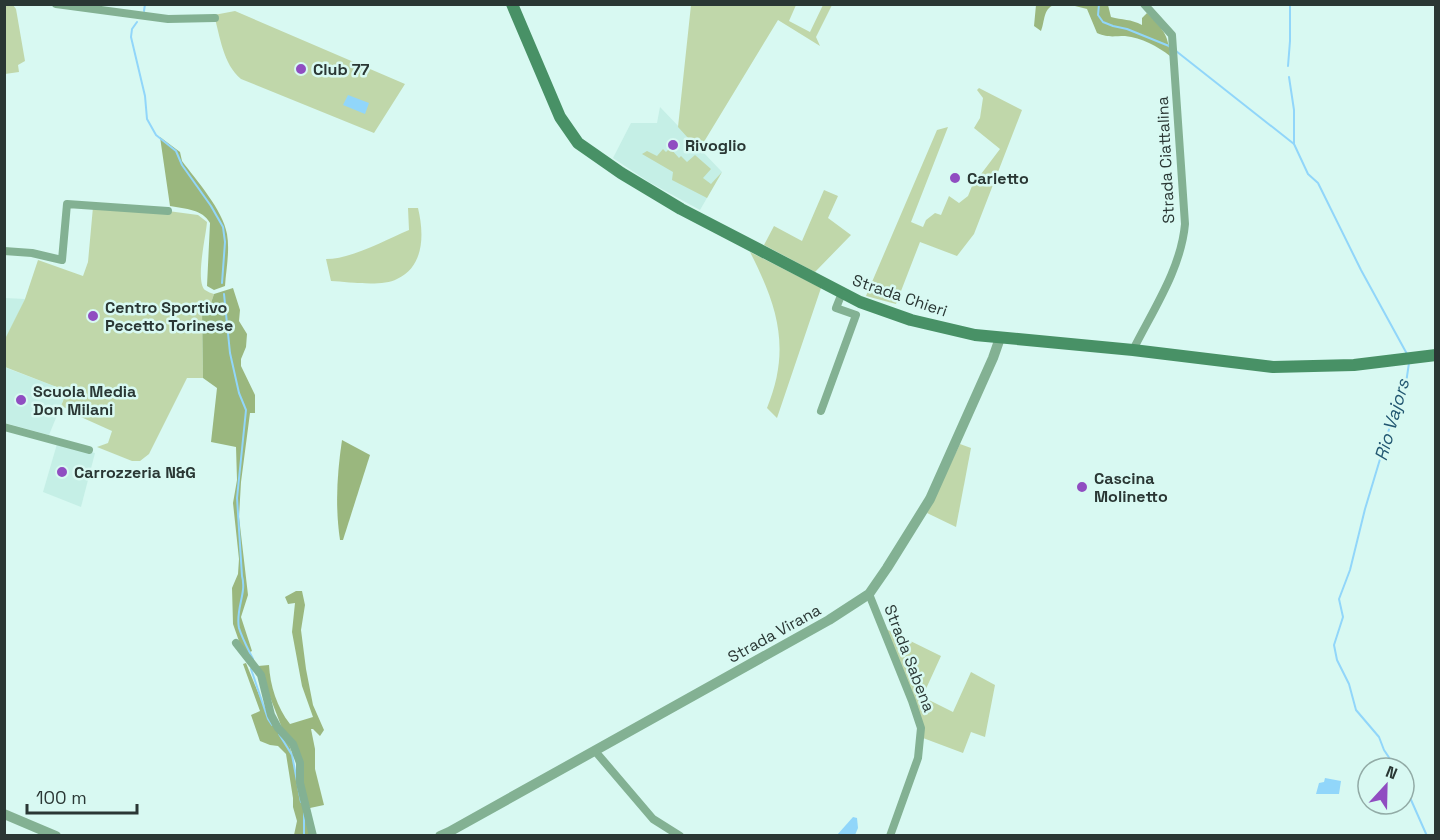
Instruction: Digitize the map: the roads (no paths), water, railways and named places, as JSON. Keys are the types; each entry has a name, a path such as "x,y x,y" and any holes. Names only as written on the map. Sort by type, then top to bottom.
{"main road":[{"name":"Strada Chieri","path":"512,4 560,117 578,143 621,173 681,209 860,302 911,320 975,335 1132,350 1273,367 1354,365 1436,355"}],"street":[{"path":"56,4 168,19 215,18"},
{"name":"Strada Ciattalina","path":"1132,350 1174,267 1183,243 1185,224 1172,35 1144,4"},
{"path":"4,251 32,253 62,260 67,204 168,211"},
{"path":"821,411 856,315 836,308 842,293"},
{"name":"Strada Virana","path":"440,836 829,620 869,594 930,499 1000,338"},
{"path":"4,428 89,450"},
{"name":"Strada Sabena","path":"869,594 921,728 918,758 890,836"},
{"path":"236,643 261,675 271,715 278,728 293,744 300,763 300,783 313,836"},
{"path":"595,751 653,819 680,836"},
{"path":"4,814 56,836"}],"water":[{"path":"348,95 369,103 365,114 343,105"},
{"path":"1325,778 1341,781 1339,794 1316,794 1319,783 1324,782"},
{"path":"853,817 857,818 858,828 855,835 837,835"}],"waterway":[{"path":"144,11 145,4"},
{"path":"1099,4 1098,15 1103,22 1169,46"},
{"name":"Rio Vajors","path":"1288,66 1290,4"},
{"path":"137,22 132,29 131,37 145,96 147,119 156,135 176,151 182,165 223,227 225,242 222,283"},
{"path":"1176,51 1294,144"},
{"name":"Rio Vajors","path":"1289,77 1294,110 1294,144 1308,174 1318,183 1361,270 1407,354"},
{"path":"224,294 230,353 239,393 246,410 237,498 243,582 238,621 253,659"},
{"name":"Rio Vajors","path":"1388,756 1379,737 1356,710 1349,684 1337,660 1334,645 1343,617 1339,599 1350,570 1365,509 1390,426 1406,383 1409,363"},
{"path":"251,669 272,725"},
{"path":"279,734 292,755 301,802"},
{"name":"Rio Vajors","path":"1416,811 1427,836"},
{"path":"304,813 304,836"}],"place":[{"name":"Club 77","path":"301,69"},
{"name":"Rivoglio","path":"673,145"},
{"name":"Carletto","path":"955,178"},
{"name":"Centro Sportivo Pecetto Torinese","path":"93,316"},
{"name":"Scuola Media Don Milani","path":"21,400"},
{"name":"Carrozzeria N&G","path":"62,472"},
{"name":"Cascina Molinetto","path":"1082,487"}]}
